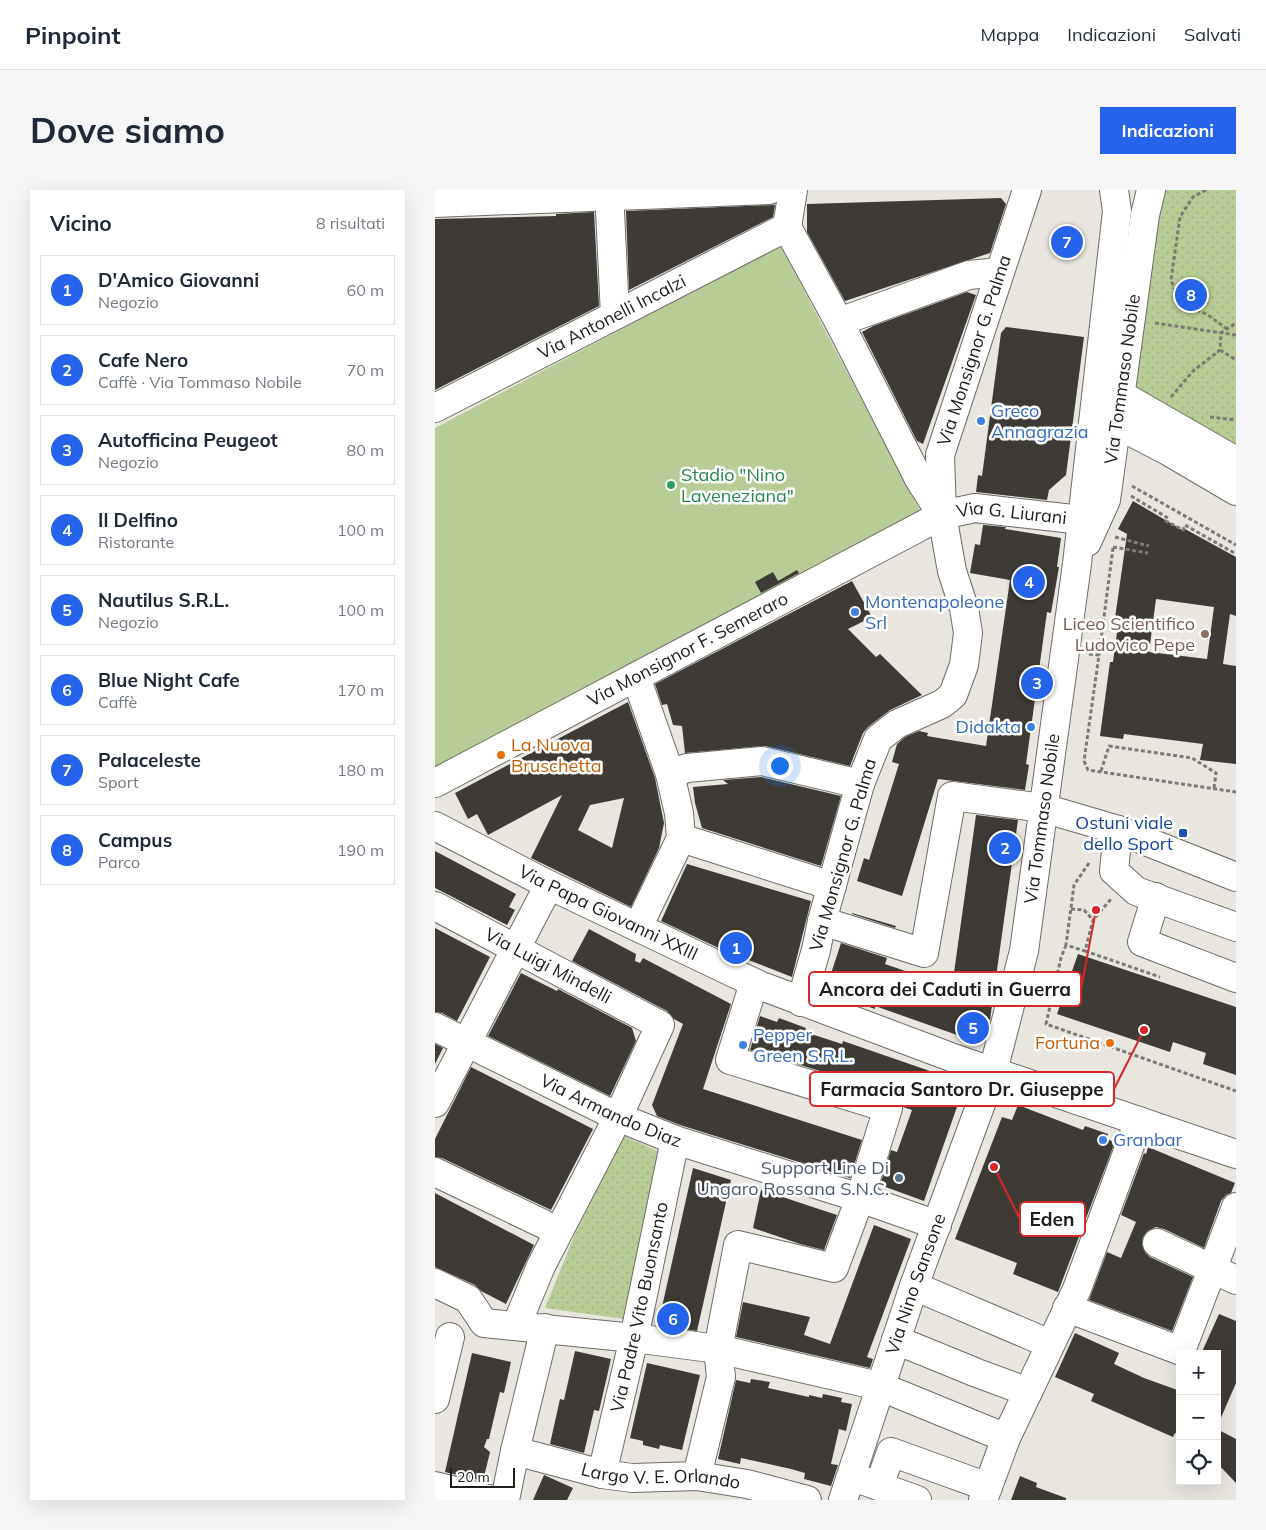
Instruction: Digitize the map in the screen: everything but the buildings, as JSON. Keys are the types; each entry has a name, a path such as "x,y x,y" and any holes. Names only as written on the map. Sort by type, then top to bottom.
{"street":[{"path":"435,203 609,193 769,190"},
{"path":"787,227 793,190"},
{"name":"Via Monsignor G. Palma","path":"801,1002 860,784 878,739 897,724 942,704 953,695 965,666 968,634 964,608 952,571 942,516 940,455 1027,190"},
{"name":"Via Tommaso Nobile","path":"993,1071 1024,951 1077,564 1117,211 1114,190"},
{"name":"Via Tommaso Nobile","path":"1077,564 1106,500 1145,215 1151,190"},
{"path":"609,193 615,315"},
{"name":"Via Antonelli Incalzi","path":"435,408 787,227"},
{"name":"Via Monsignor G. Palma","path":"787,227 839,322 919,479 942,516"},
{"path":"839,322 969,275 999,272"},
{"path":"1121,395 1236,461"},
{"path":"1116,424 1168,451 1236,491"},
{"name":"Via G. Liurani","path":"942,516 975,508 1082,520"},
{"name":"Via Monsignor F. Semeraro","path":"435,783 942,516"},
{"path":"636,678 670,774 679,813 681,838 637,927"},
{"path":"670,774 687,768 762,761 860,784"},
{"path":"822,921 924,953 952,796 1043,808 1118,830 1236,877"},
{"name":"Via Papa Giovanni XXIII","path":"435,826 549,885 754,983 801,1002 993,1071 1236,1154"},
{"path":"1118,830 1114,871 1136,890 1236,927"},
{"path":"681,838 833,886"},
{"path":"435,1103 549,885"},
{"path":"1156,897 1142,942 1236,978"},
{"name":"Via Luigi Mindelli","path":"435,906 660,1025 618,1117"},
{"path":"697,1476 721,1377 718,1349 738,1245 834,1268 888,1108 730,1060 754,983"},
{"name":"Via Armando Diaz","path":"435,1027 466,1044 618,1117 675,1140 859,1198 937,1226"},
{"name":"Via Nino Sansone","path":"847,1488 879,1386 914,1286 993,1071"},
{"path":"516,1326 558,1231 618,1117"},
{"path":"879,1486 891,1452 985,1493 1007,1438 1077,1289 1139,1121"},
{"name":"Via Padre Vito Buonsanto","path":"602,1474 635,1338 675,1140"},
{"path":"435,1172 558,1231"},
{"path":"1067,1308 1181,1351 1224,1274 1236,1207"},
{"path":"1157,1243 1224,1274"},
{"path":"435,1283 467,1299 484,1323"},
{"path":"914,1286 1049,1346"},
{"path":"435,1399 442,1336 484,1323 545,1328 718,1349 879,1386 1007,1438"},
{"path":"505,1500 545,1328"},
{"path":"896,1340 1028,1392"},
{"name":"Largo V. E. Orlando","path":"515,1451 602,1474 630,1489 697,1476 744,1492 807,1500"},
{"path":"435,1486 493,1500"},
{"path":"847,1488 879,1486 917,1500"}],"path":[{"path":"1207,190 1193,197 1180,218 1171,280 1176,294 1189,306 1208,315 1227,329"},
{"path":"1153,332 1155,323 1236,335"},
{"path":"1221,333 1236,323"},
{"path":"1174,401 1169,399 1193,371 1220,350 1221,333"},
{"path":"1220,350 1236,360"},
{"path":"1207,416 1236,420"},
{"path":"1127,484 1236,544"},
{"path":"1124,493 1168,518 1166,521 1183,530 1185,525 1236,554"},
{"path":"1115,528 1114,537 1149,546"},
{"path":"1148,553 1113,547 1084,761 1088,770 1236,792"},
{"path":"1086,653 1099,655"},
{"path":"1101,772 1109,746 1192,758 1217,772 1214,789"},
{"path":"1091,860 1074,884 1066,945 1061,958 1046,1024 1236,1092"},
{"path":"1085,951 1093,920 1111,899"},
{"path":"1071,909 1084,910 1093,920"},
{"path":"1066,945 1169,981"}],"green space":[{"path":"1165,190 1236,190 1236,450 1131,389 1160,202"},
{"name":"Stadio \"Nino Laveneziana\"","path":"780,245 922,514 435,771 435,428"},
{"path":"624,1136 658,1151 624,1319 545,1308 575,1234"}],"place":[{"name":"Palaceleste","path":"1067,242"},
{"name":"Campus","path":"1191,295"},
{"name":"Greco Annagrazia","path":"981,421"},
{"name":"Stadio \"Nino Laveneziana\"","path":"671,485"},
{"name":"Il Delfino","path":"1029,582"},
{"name":"Montenapoleone Srl","path":"855,612"},
{"name":"Liceo Scientifico Ludovico Pepe","path":"1205,634"},
{"name":"Autofficina Peugeot","path":"1037,683"},
{"name":"Didakta","path":"1031,727"},
{"name":"La Nuova Bruschetta","path":"501,755"},
{"name":"Ostuni viale dello Sport","path":"1183,833"},
{"name":"Cafe Nero","path":"1005,848"},
{"name":"Ancora dei Caduti in Guerra","path":"1096,910"},
{"name":"D'Amico Giovanni","path":"736,948"},
{"name":"Nautilus S.R.L.","path":"973,1028"},
{"name":"Farmacia Santoro Dr. Giuseppe","path":"1144,1030"},
{"name":"Fortuna","path":"1110,1043"},
{"name":"Pepper Green S.R.L.","path":"743,1045"},
{"name":"Granbar","path":"1103,1140"},
{"name":"Eden","path":"994,1167"},
{"name":"Support Line Di Ungaro Rossana S.N.C.","path":"899,1178"},
{"name":"Blue Night Cafe","path":"673,1319"}]}
